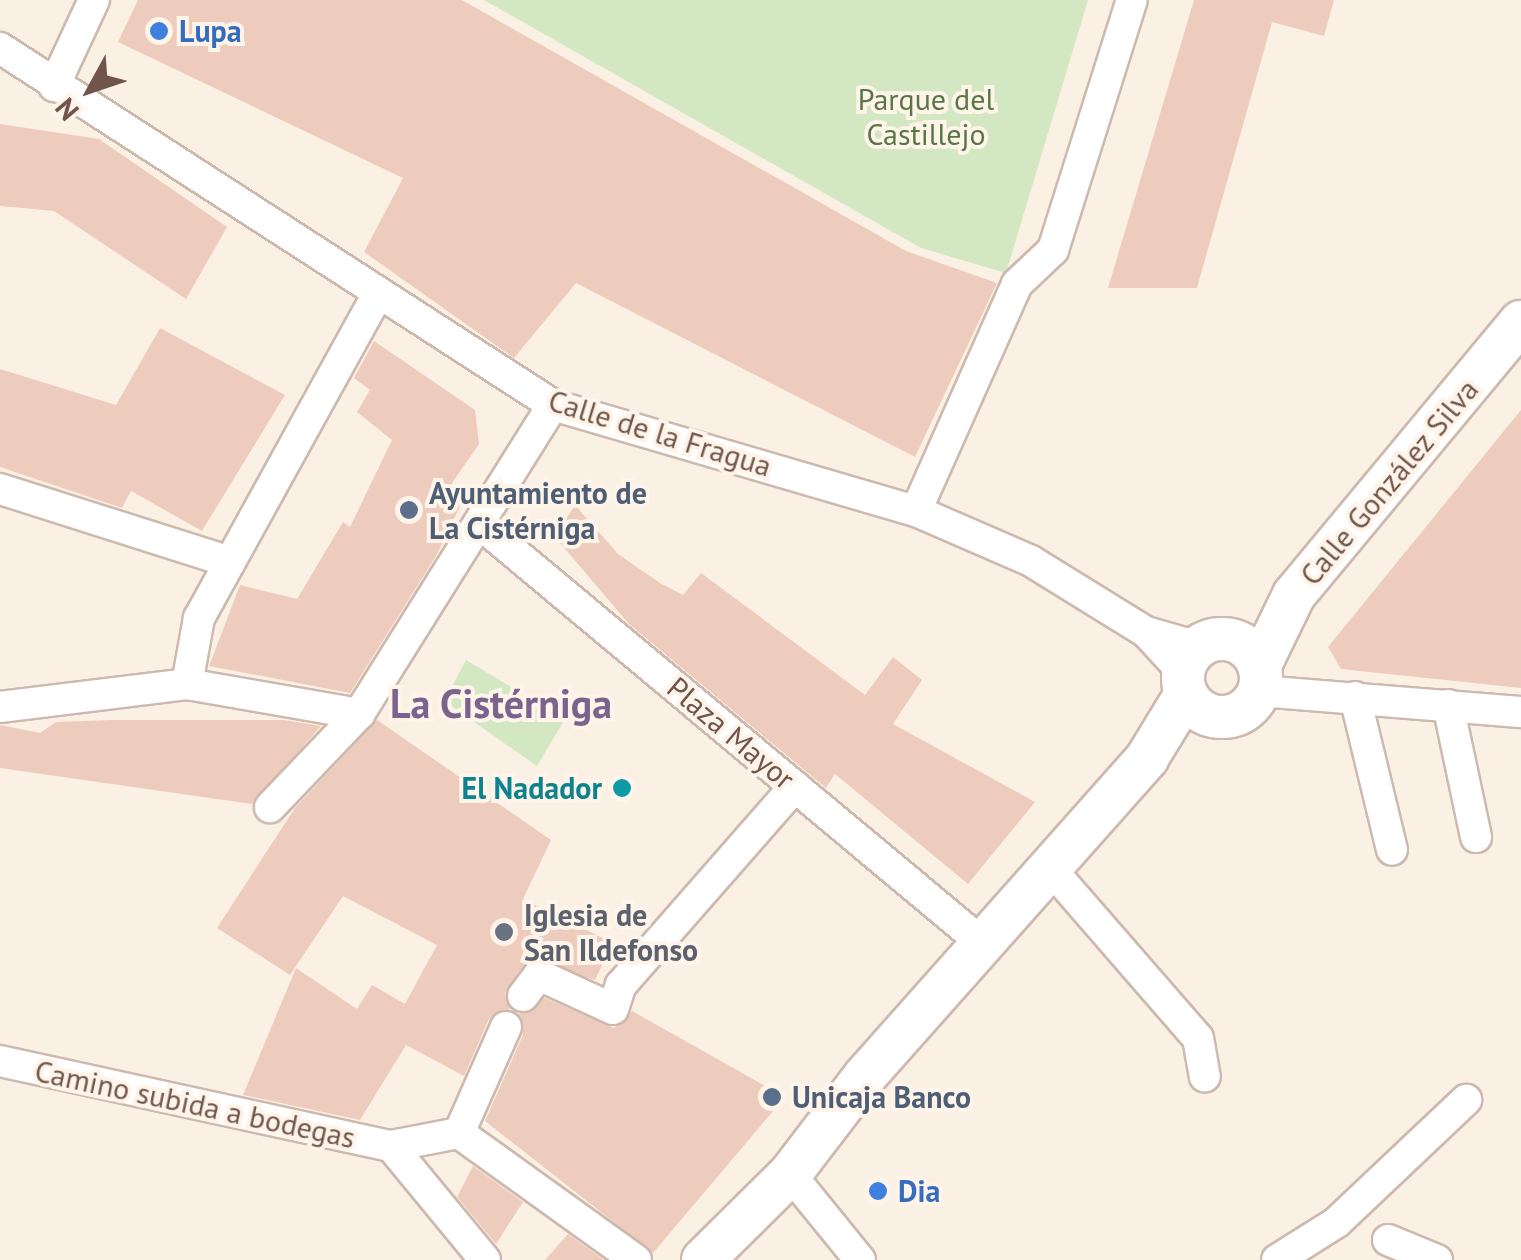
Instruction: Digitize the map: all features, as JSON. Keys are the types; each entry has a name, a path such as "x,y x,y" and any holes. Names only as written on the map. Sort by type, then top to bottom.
{"street":[{"path":"54,86 94,0"},
{"path":"916,511 1017,284 1054,250 1132,0"},
{"name":"Calle de la Fragua","path":"0,48 376,297 553,406 916,511 1031,561 1146,632 1200,674"},
{"path":"187,684 199,618 376,297"},
{"name":"Calle González Silva","path":"982,942 1147,758 1200,674 1294,595 1521,322"},
{"path":"270,807 359,714 553,406"},
{"path":"0,489 230,562"},
{"name":"Plaza Mayor","path":"480,524 982,942"},
{"name":"Calle González Silva","path":"1259,679 1294,595"},
{"path":"1246,648 1259,679 1242,711 1200,674 1246,648"},
{"path":"1259,679 1356,697 1521,712"},
{"path":"0,706 187,684 359,714"},
{"path":"1356,697 1392,850"},
{"path":"1448,704 1476,837"},
{"path":"523,996 539,975 613,1009 621,986 794,786"},
{"path":"1050,868 1198,1038 1205,1076"},
{"path":"704,1260 790,1174 982,942"},
{"path":"460,1133 506,1027"},
{"name":"Camino subida a bodegas","path":"0,1061 391,1146"},
{"path":"1276,1260 1337,1222 1466,1100"},
{"path":"486,1260 391,1146 460,1133 636,1260"},
{"path":"790,1174 860,1260"},
{"path":"1388,1240 1437,1260"}],"green space":[{"name":"Parque del Castillejo","path":"484,0 1088,0 1006,273 921,248"},
{"path":"466,660 565,719 537,766 444,701"}],"building":[{"path":"138,0 462,0 906,251 997,283 915,457 576,283 514,358 364,252 403,178 118,42"},
{"path":"1194,0 1334,0 1324,36 1272,22 1197,288 1108,288"},
{"path":"0,124 99,139 227,227 186,299 54,211 0,206"},
{"path":"160,328 285,395 202,531 131,491 122,508 0,467 0,369 116,405"},
{"path":"374,341 475,410 479,444 452,483 467,492 436,556 350,693 209,666 240,585 297,599 343,522 350,527 392,440 357,412 370,390 354,378"},
{"path":"1521,410 1521,688 1341,669 1328,647"},
{"path":"575,505 618,554 660,583 683,595 701,573 865,695 893,657 922,680 893,724 1035,802 968,884 835,774 826,788 629,624 555,537"},
{"path":"284,720 321,726 252,804 0,768 0,725 40,733 56,722"},
{"path":"377,720 551,840 523,899 613,943 595,980 530,959 505,993 510,1009 489,1019 464,1076 406,1045 360,1120 243,1095 296,968 357,1009 372,985 405,1004 437,945 343,896 290,975 217,928 295,808"},
{"path":"545,998 614,1028 632,1011 785,1097 653,1253 485,1121 523,1035 519,1014"},
{"path":"473,1166 523,1202 496,1244 457,1197"},
{"path":"568,1234 604,1260 545,1260"}],"place":[{"name":"Lupa","path":"159,31"},
{"name":"Ayuntamiento de La Cistérniga","path":"409,510"},
{"name":"El Nadador","path":"622,788"},
{"name":"Iglesia de San Ildefonso","path":"504,932"},
{"name":"Unicaja Banco","path":"772,1097"},
{"name":"Dia","path":"878,1191"}],"district":[{"name":"La Cistérniga","path":"501,703"}]}
